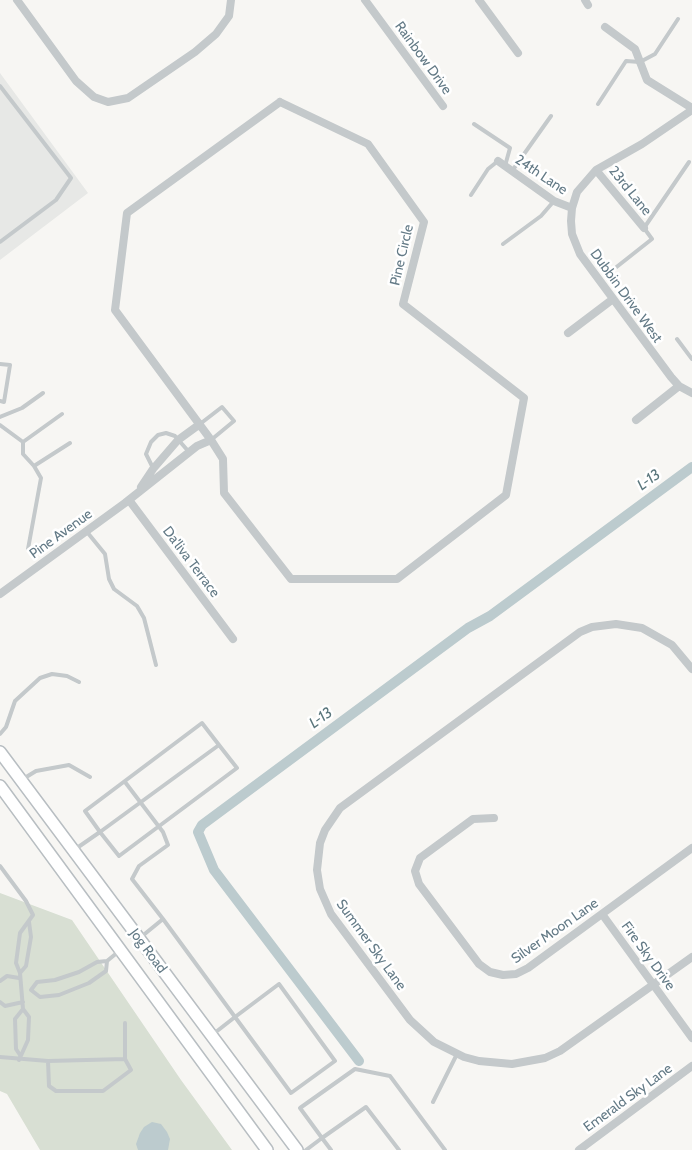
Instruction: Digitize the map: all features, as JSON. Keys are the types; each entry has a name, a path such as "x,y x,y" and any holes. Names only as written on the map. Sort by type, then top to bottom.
{"main road":[{"name":"Jog Road","path":"0,752 297,1150"},
{"name":"Jog Road","path":"0,786 266,1150"},
{"path":"121,950 139,938"}],"street":[{"path":"17,0 76,81 94,97 108,102 128,98 195,52 216,34 229,16 231,0"},
{"name":"Rainbow Drive","path":"365,0 443,106"},
{"path":"479,0 518,53"},
{"path":"605,27 635,49 647,80 692,109"},
{"name":"Pine Circle","path":"280,102 368,144 424,222 403,304 524,398 506,494 397,579 291,579 224,493 223,459 211,440 115,310 127,213 280,102"},
{"name":"Dubbin Drive West","path":"692,109 642,144 596,170 581,186 572,208 572,234 576,247 679,386 692,393"},
{"name":"24th Lane","path":"501,163 554,201 572,208"},
{"name":"23rd Lane","path":"596,170 644,228"},
{"path":"568,333 613,299"},
{"path":"636,420 679,386"},
{"name":"Pine Avenue","path":"137,493 153,469 178,440 200,424"},
{"name":"Pine Avenue","path":"0,594 87,532 189,452 211,440"},
{"name":"Da'liva Terrace","path":"129,500 233,639"},
{"name":"Summer Sky Lane","path":"692,669 672,645 642,628 616,624 592,627 580,632 350,799 331,818 324,830 317,856 317,876 325,902 410,1020 434,1042 457,1054 496,1063 512,1064 545,1058 574,1043 692,957"},
{"name":"Silver Moon Lane","path":"494,818 473,819 420,858 415,871 419,884 479,964 490,972 503,975 522,971 692,848"},
{"name":"Fire Sky Drive","path":"602,914 692,1038"},
{"name":"Emerald Sky Lane","path":"579,1150 692,1066"}],"lane":[{"path":"598,104 626,61 640,62 655,54 678,20"},
{"path":"0,86 72,178 56,200 0,242"},
{"path":"512,171 551,116"},
{"path":"471,195 488,169 501,163 510,148 474,124"},
{"path":"614,269 652,240 644,228 689,162"},
{"path":"503,244 541,216 554,201"},
{"path":"677,340 692,359"},
{"path":"0,364 10,365 4,402 0,401"},
{"path":"0,417 22,408 43,393"},
{"path":"200,424 222,408 234,421 211,440"},
{"path":"23,442 62,414"},
{"path":"0,425 23,442 24,454 41,478 28,549"},
{"path":"157,478 146,454 151,442 158,435 166,433 174,436 189,452"},
{"path":"34,466 70,443"},
{"path":"87,532 105,554 109,579 114,589 137,606 144,618 156,665"},
{"path":"0,734 6,727 15,701 40,678 52,674 67,676 79,682"},
{"path":"202,723 219,745 237,768 118,856 86,811 202,723"},
{"path":"74,851 219,745"},
{"path":"22,781 36,771 70,765 90,778"},
{"path":"125,782 159,826 168,845 138,866 132,879 163,920 235,1017 291,1093 334,1061 279,984 235,1017 211,1035"},
{"path":"0,866 26,901 33,915 20,933 16,963 20,973"},
{"path":"139,938 163,920"},
{"path":"19,1057 16,1050 15,1019 23,1008 19,978 20,973 26,966 32,937 29,922"},
{"path":"31,990 37,982 55,980 79,972 97,962 107,961 121,950"},
{"path":"22,990 31,990 40,997 59,995 89,983 106,972 107,961"},
{"path":"0,981 7,976 19,978"},
{"path":"0,1002 5,1006 23,1002"},
{"path":"19,1057 28,1040 29,1016 23,1008"},
{"path":"48,1061 49,1086 56,1090 103,1090 131,1070 125,1059 125,1023"},
{"path":"433,1102 457,1054"},
{"path":"0,1057 19,1057 48,1061 125,1059"},
{"path":"331,1150 300,1108 355,1069 390,1076 445,1150"},
{"path":"306,1150 366,1107 399,1150"}],"shaded area":[{"path":"0,73 88,193 0,260"},
{"path":"0,893 72,920 181,1080 232,1150 40,1150 7,1094 0,1091"},
{"path":"152,1122 161,1124 167,1132 170,1139 168,1150 138,1150 136,1144 140,1133 144,1127"}],"waterway":[{"name":"L-13","path":"359,1061 214,870 198,832 202,825 468,628 490,616 692,467"}]}
